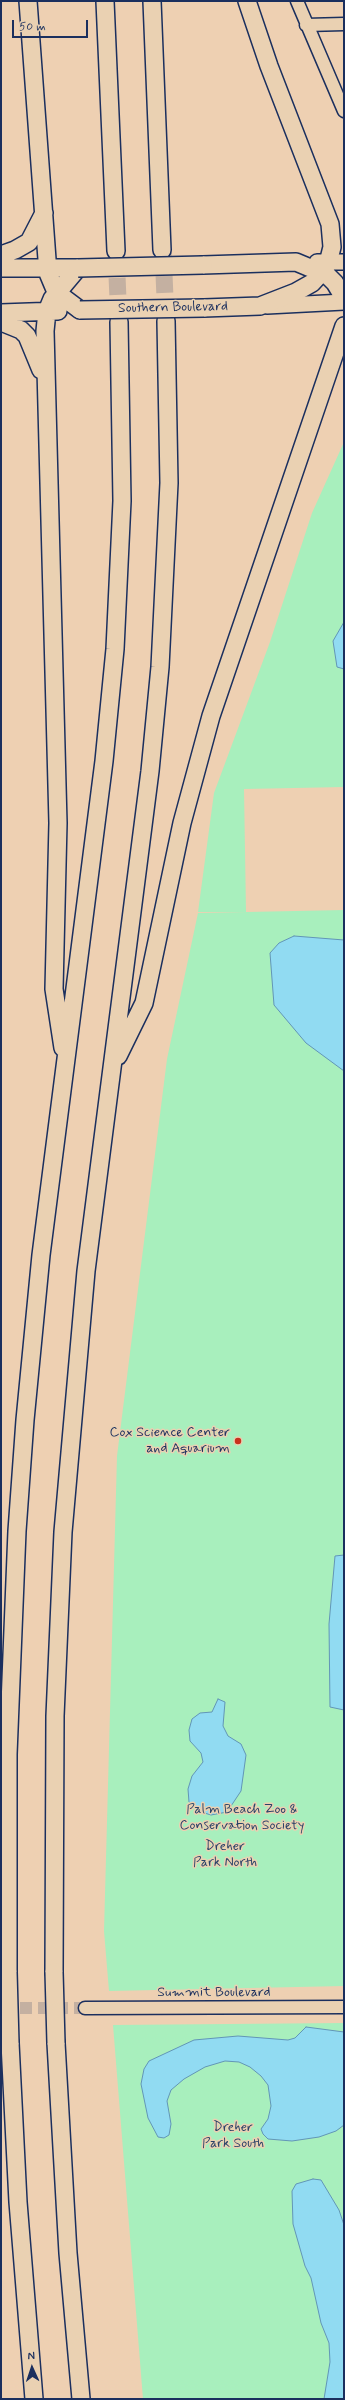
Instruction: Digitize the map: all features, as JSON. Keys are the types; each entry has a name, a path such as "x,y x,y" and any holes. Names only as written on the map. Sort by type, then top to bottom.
{"highway":[{"path":"28,1 49,279 56,292 80,310"},
{"path":"105,1 116,251"},
{"path":"152,1 162,250"},
{"path":"247,1 269,66 323,206 332,237 331,266 335,283 344,298"},
{"path":"323,206 344,229"},
{"path":"8,253 29,242 45,211"},
{"path":"9,267 78,268 296,262 331,266"},
{"path":"260,306 306,286 331,266"},
{"path":"67,1064 54,989 58,823 45,331 47,311 56,292 78,268"},
{"name":"Southern Boulevard","path":"11,318 47,311 260,306"},
{"path":"1,322 11,318 24,332 32,345 46,383"},
{"path":"81,2399 66,2231 56,2043 54,1972 54,1716 63,1532 83,1302 150,771 160,668 168,491 166,320"},
{"path":"34,2399 19,2216 8,1972 8,1754 17,1531 35,1311 104,761 115,649 122,501 122,413 119,322"},
{"path":"112,1068 144,1004 182,823 210,716 344,326"}],"main road":[{"name":"Southern Boulevard","path":"260,306 344,302"}],"street":[{"path":"296,1 344,111"},
{"path":"306,25 344,24"},
{"name":"Summit Boulevard","path":"84,2008 344,2007"}],"green space":[{"path":"344,442 344,787 244,789 246,912 198,912 214,793 270,642 312,513"},
{"name":"Dreher Park North","path":"344,910 344,1986 109,1991 104,1931 117,1456 167,1059 198,913"},
{"name":"Dreher Park South","path":"344,2023 344,2399 143,2399 113,2025"}],"water":[{"path":"344,622 344,669 337,667 333,641"},
{"path":"294,936 344,940 344,1071 306,1043 274,1005 270,953 279,943"},
{"path":"344,1555 344,1710 330,1707 329,1624 335,1556"},
{"path":"218,1699 225,1702 223,1726 228,1736 241,1744 246,1755 241,1791 227,1812 211,1815 198,1811 189,1802 188,1789 192,1776 203,1762 201,1753 190,1741 189,1730 192,1719 200,1713 212,1712"},
{"path":"306,2027 344,2032 344,2125 336,2131 319,2137 292,2141 268,2139 263,2134 261,2129 268,2119 271,2106 268,2085 261,2076 250,2067 239,2062 225,2061 205,2067 184,2079 171,2090 167,2101 171,2124 169,2135 164,2138 158,2137 148,2118 141,2084 144,2069 149,2061 194,2040 238,2036 288,2040 295,2038"},
{"path":"313,2179 321,2180 339,2210 344,2225 344,2399 324,2399 330,2362 329,2343 321,2323 311,2278 305,2266 293,2224 292,2191 296,2184"}],"tunnel":[{"path":"163,251 166,321"},
{"path":"116,253 119,322"},
{"path":"2,2008 85,2008"}],"place":[{"name":"Cox Science Center and Aquarium","path":"238,1441"}],"park label":[{"name":"Palm Beach Zoo & Conservation Society","path":"242,1818"}]}
